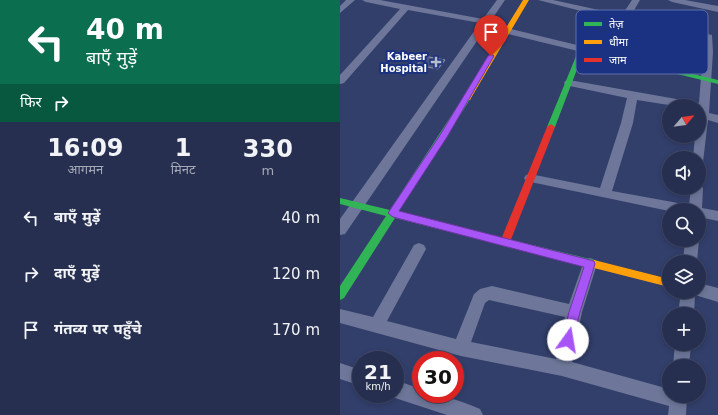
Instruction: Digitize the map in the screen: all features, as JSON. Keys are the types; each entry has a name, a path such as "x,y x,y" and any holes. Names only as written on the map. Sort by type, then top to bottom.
{"street":[{"path":"340,10 351,0"},
{"path":"366,0 487,22"},
{"path":"340,230 501,0"},
{"path":"340,295 443,137 526,0"},
{"path":"542,0 585,10"},
{"path":"630,10 636,0"},
{"path":"672,0 718,9"},
{"path":"340,81 406,7"},
{"path":"507,31 576,48"},
{"path":"703,99 708,80 714,38"},
{"path":"505,242 576,65"},
{"path":"684,74 718,82"},
{"path":"569,83 662,101"},
{"path":"605,194 627,123 633,96"},
{"path":"706,111 718,118"},
{"path":"530,178 662,205"},
{"path":"340,201 662,281"},
{"path":"706,213 718,216"},
{"path":"377,325 420,249"},
{"path":"562,368 574,312 590,264"},
{"path":"706,292 718,295"},
{"path":"461,348 479,299 485,294 492,293 574,312"},
{"path":"340,316 461,348 562,368 678,404"},
{"path":"340,371 352,375"},
{"path":"404,392 474,415"}],"building":[{"path":"424,56 445,60 438,69 417,65"}],"traffic: fast":[{"path":"551,127 576,64"},
{"path":"685,74 718,82"},
{"path":"340,295 467,98"},
{"path":"340,201 594,264"}],"traffic: slow":[{"path":"467,98 526,0"},
{"path":"594,264 662,281"}],"traffic: jam":[{"path":"505,242 551,127"}],"place":[{"name":"Kabeer Hospital","path":"436,62"}],"route":[{"path":"491,56 443,137 393,213 590,264 574,312 568,340"}]}
